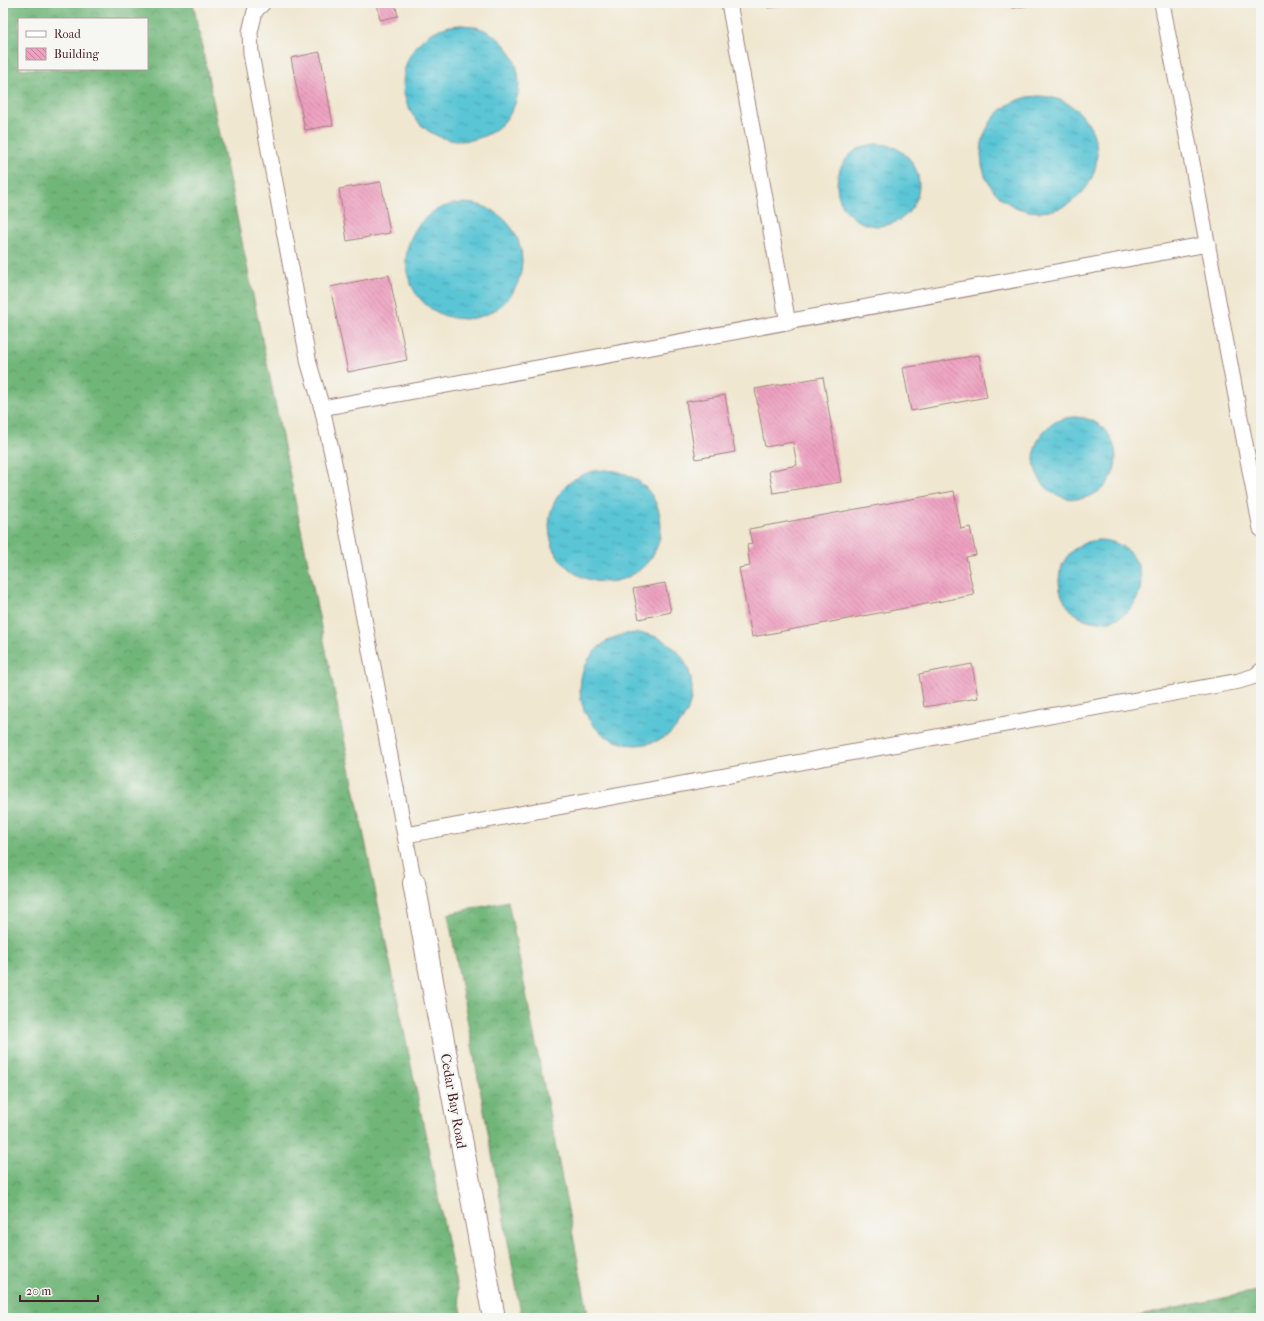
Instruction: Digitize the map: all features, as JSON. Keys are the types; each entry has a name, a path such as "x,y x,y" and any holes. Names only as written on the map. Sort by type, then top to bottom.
{"street":[{"name":"Cedar Bay Road","path":"414,883 494,1318"}],"lane":[{"path":"263,3 254,11 250,32 251,54 309,364 322,408 338,481 414,883"},
{"path":"729,3 788,323"},
{"path":"1162,3 1261,529"},
{"path":"322,408 788,323 1208,244"},
{"path":"406,835 1239,681 1255,676 1261,671"}],"green space":[{"path":"3,3 193,3 463,1318 3,1318"},
{"path":"508,901 589,1318 522,1318 448,914"},
{"path":"1261,1290 1261,1318 1130,1318"}],"water":[{"path":"461,25 472,26 483,30 502,42 514,61 518,72 518,94 514,105 502,124 483,136 472,140 461,141 450,140 439,136 420,124 408,105 404,94 403,83 404,72 408,61 420,42 439,30 450,26"},
{"path":"1039,96 1061,101 1080,113 1092,132 1097,154 1092,176 1080,195 1061,207 1039,212 1017,207 998,195 986,176 981,154 986,132 998,113 1017,101"},
{"path":"870,144 886,144 901,151 912,162 919,177 919,193 916,201 907,214 894,223 886,226 870,226 855,219 844,208 837,193 837,177 844,162 855,151"},
{"path":"464,203 475,204 486,208 505,220 517,239 521,250 521,272 517,283 505,302 486,314 475,318 464,319 453,318 442,314 423,302 411,283 407,272 406,261 407,250 411,239 423,220 442,208 453,204"},
{"path":"1067,417 1083,417 1098,424 1109,435 1116,450 1116,466 1113,474 1104,487 1091,496 1083,499 1067,499 1052,492 1041,481 1034,466 1034,450 1041,435 1052,424"},
{"path":"605,470 616,471 626,475 636,480 644,487 651,495 656,505 660,515 660,537 656,547 651,557 644,565 636,572 626,577 616,581 605,582 594,581 584,577 574,572 566,565 559,557 554,547 550,537 549,526 550,515 554,505 559,495 566,487 574,480 584,475 594,471"},
{"path":"1092,540 1108,540 1123,547 1134,558 1141,573 1141,589 1138,597 1129,610 1116,619 1108,622 1092,622 1077,615 1066,604 1059,589 1059,573 1066,558 1077,547"},
{"path":"636,633 647,634 657,638 667,643 675,650 682,658 687,668 691,678 691,700 687,710 682,720 675,728 667,735 657,740 647,744 636,745 625,744 615,740 605,735 597,728 590,720 585,710 581,700 580,689 581,678 585,668 590,658 597,650 605,643 615,638 625,634"}],"building":[{"path":"377,3 395,3 398,16 380,20"},
{"path":"767,3 789,3 789,4 768,8"},
{"path":"1011,3 1038,3 1038,4 1012,8"},
{"path":"320,52 333,125 305,130 291,58"},
{"path":"381,182 390,233 347,241 339,189"},
{"path":"389,275 407,360 348,372 330,287"},
{"path":"979,355 987,397 911,411 903,368"},
{"path":"823,377 841,482 773,493 769,471 797,465 793,442 765,447 755,389"},
{"path":"725,395 735,452 696,459 686,402"},
{"path":"954,491 961,529 970,527 976,555 966,557 974,595 752,637 739,568 750,566 747,545 752,544 749,529"},
{"path":"665,583 671,612 639,619 633,589"},
{"path":"972,664 978,698 924,707 919,674"}]}
